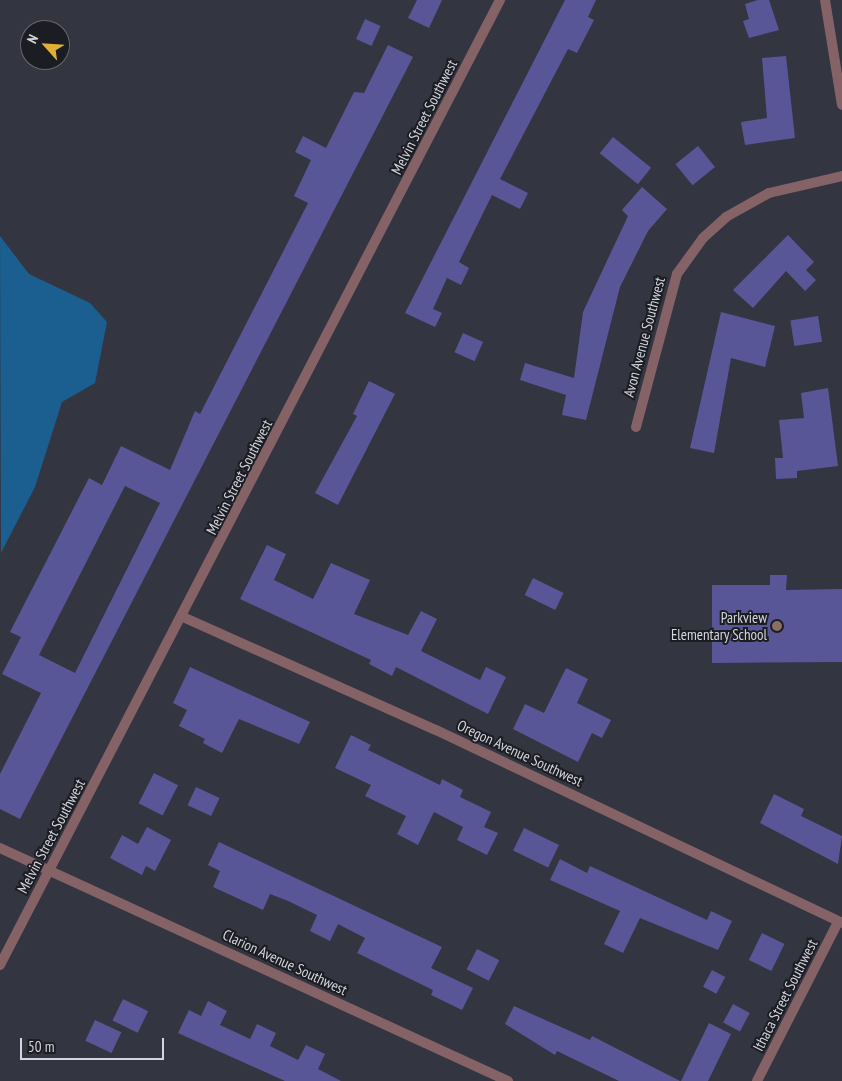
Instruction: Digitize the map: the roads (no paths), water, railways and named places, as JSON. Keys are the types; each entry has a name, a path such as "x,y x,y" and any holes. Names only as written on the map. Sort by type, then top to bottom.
{"street":[{"name":"Melvin Street Southwest","path":"0,965 183,616 500,0"},
{"path":"825,0 842,105"},
{"name":"Avon Avenue Southwest","path":"636,427 677,274 703,238 726,217 769,194 842,176"},
{"name":"Oregon Avenue Southwest","path":"183,616 436,730 840,922"},
{"name":"Clarion Avenue Southwest","path":"0,848 508,1081"},
{"name":"Ithaca Street Southwest","path":"757,1081 840,922"}],"water":[{"path":"0,236 29,274 90,303 107,322 95,383 62,402 35,487 1,553"}],"place":[{"name":"Parkview Elementary School","path":"777,626"}]}
